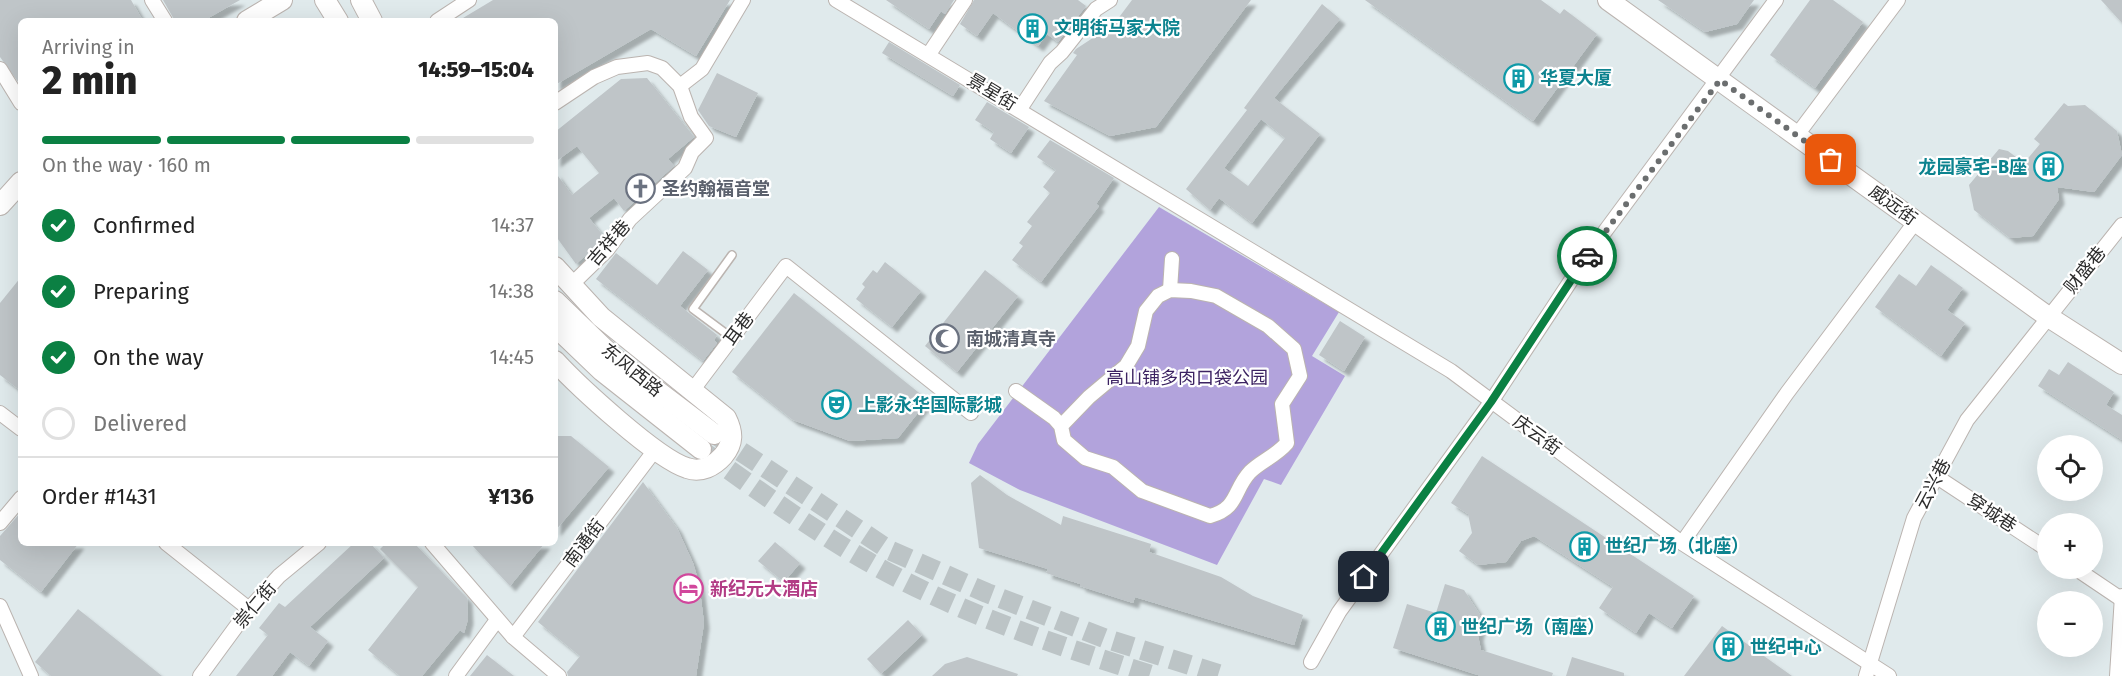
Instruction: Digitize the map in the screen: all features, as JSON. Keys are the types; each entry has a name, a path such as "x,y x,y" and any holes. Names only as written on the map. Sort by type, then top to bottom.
{"main road":[{"path":"252,18 282,0"},
{"path":"325,0 336,18"},
{"path":"361,0 370,18"},
{"name":"威远街","path":"1608,0 2047,316 2122,364"},
{"path":"0,205 18,185"},
{"path":"558,271 570,286 627,340 726,418 732,440 727,451 711,467 700,470 687,468 655,450 558,364"},
{"name":"东风西路","path":"558,304 614,358 714,434"},
{"name":"东风西路","path":"558,329 602,371 701,449"}],"street":[{"path":"152,0 163,18"},
{"path":"442,18 469,0"},
{"path":"558,101 594,78 631,63 648,63 662,68 680,86 702,69 743,0"},
{"name":"景星街","path":"836,0 1147,186"},
{"path":"929,54 965,0"},
{"path":"1020,109 1050,63 1062,52 1096,9 1110,0"},
{"path":"1311,662 1339,612 1491,402 1589,253 1720,80 1776,0"},
{"path":"1797,135 1898,0"},
{"path":"0,69 18,98"},
{"name":"吉祥巷","path":"570,286 607,250 630,219 685,168 692,152 705,138 691,117 680,86"},
{"name":"庆云街","path":"1147,186 1451,371 1682,543 1868,670 1889,676"},
{"path":"1682,543 1787,393 1916,221"},
{"name":"财盛巷","path":"2047,316 2122,225"},
{"path":"1170,290 1172,259"},
{"name":"耳巷","path":"692,391 786,266 971,413"},
{"path":"1017,391 1061,426 1064,440 1071,449 1085,458 1113,467 1142,491 1210,516 1229,507 1250,473 1278,453 1287,443 1282,404 1300,376 1294,349 1268,326 1216,296 1170,290 1158,296 1149,305 1138,346 1126,366 1089,397 1061,426"},
{"name":"云兴巷","path":"1868,670 1914,518 1967,420 2047,316"},
{"path":"0,413 18,427"},
{"name":"南通街","path":"513,637 655,450"},
{"name":"穿城巷","path":"1936,477 2037,543"},
{"path":"0,523 18,502"},
{"path":"171,546 249,609"},
{"name":"崇仁街","path":"200,676 249,609 279,576 315,546"},
{"path":"435,546 513,637 559,676"},
{"path":"2093,579 2122,597 2117,676"},
{"path":"0,606 31,676"},
{"path":"456,676 497,620"}],"lane":[{"path":"732,255 693,309 732,338"}],"green space":[{"name":"高山铺多肉口袋公园","path":"1159,207 1339,312 1312,356 1345,376 1281,485 1264,479 1217,565 1020,490 969,463 978,444"}],"building":[{"path":"0,0 131,0 141,18 18,18 18,82 0,57"},
{"path":"163,0 240,0 208,18 173,18"},
{"path":"493,0 730,0 696,56 651,29 558,83 558,18 463,18"},
{"path":"886,0 954,0 945,14 941,11 929,29"},
{"path":"974,0 1078,0 1086,6 1058,42 1047,34 1038,46 993,13 977,36 960,24"},
{"path":"1132,0 1251,0 1156,127 1110,136 1044,101 1077,55 1073,53 1076,49 1114,24"},
{"name":"华夏大厦","path":"1365,0 1541,0 1560,14 1564,9 1597,34 1533,121"},
{"path":"1658,0 1754,0 1737,24 1705,32"},
{"path":"1810,0 1833,0 1863,22 1815,88 1770,55"},
{"path":"2101,0 2122,0 2122,23"},
{"path":"1322,4 1340,19 1274,98 1320,134 1252,223 1219,198 1210,210 1186,189 1247,110 1244,108","holes":["1261,119 1285,138 1248,186 1224,168"]},
{"path":"889,42 960,85 953,96 882,53"},
{"path":"717,73 758,93 736,137 709,126 698,110"},
{"path":"647,78 694,137 668,159 674,166 624,211 614,198 589,218 605,238 576,264 558,239 558,176 572,195 599,173 577,146 558,160 558,130 621,79"},
{"path":"987,102 1029,127 1011,153 990,139 994,132 975,120"},
{"name":"龙园豪宅-B座","path":"2064,103 2068,106 2085,105 2117,131 2122,155 2094,192 2057,187 2059,199 2033,236 2010,238 1974,210 1969,185 1999,149 2008,151 2024,163 2040,144 2034,139"},
{"path":"1050,140 1114,178 1096,204 1099,206 1041,282 1012,260 1023,246 1019,243 1032,226 1027,222 1050,193 1043,187 1056,170 1037,157"},
{"path":"683,251 708,270 680,306 717,335 714,340 717,343 703,361 596,279 616,253 657,285"},
{"path":"885,262 921,291 892,327 856,299 865,287 862,284 873,270 877,273"},
{"path":"1931,265 1963,288 1947,310 1965,323 1941,356 1875,307 1899,274 1916,286"},
{"path":"985,270 1018,296 957,372 925,346"},
{"path":"18,281 18,389 0,375 0,303"},
{"path":"794,293 928,400 898,438 850,441 793,420 732,372"},
{"path":"1340,321 1365,337 1344,371 1319,355"},
{"path":"2068,362 2114,392 2106,405 2122,415 2122,440 2038,386 2049,369 2059,375"},
{"path":"558,436 571,436 609,467 558,527"},
{"name":"世纪广场（北座）","path":"1482,456 1694,596 1672,628 1649,613 1636,633 1599,608 1613,587 1534,536 1521,541 1506,562 1478,565 1459,551 1472,533 1468,514 1451,503"},
{"path":"980,475 1007,495 1061,525 1063,516 1151,544 1149,552 1221,577 1253,596 1303,615 1294,645 1135,597 1133,603 1046,573 1048,569 979,548 971,483"},
{"path":"643,482 677,528 693,563 699,583 704,623 696,676 568,676 567,672 580,656 538,622"},
{"path":"18,515 18,546 77,546 41,592 0,560 0,536"},
{"path":"775,542 800,563 784,582 758,561"},
{"path":"351,546 373,546 384,558 310,627 328,641 309,666 290,652 272,676 236,676 268,635 259,628 279,603 285,607"},
{"path":"383,546 417,546 467,598 468,619 464,633 460,630 422,676 400,676 368,650 418,587 380,549"},
{"path":"473,546 543,546 510,586"},
{"name":"世纪广场（南座）","path":"1445,584 1464,590 1482,618 1478,636 1481,650 1553,673 1552,676 1481,676 1393,648 1407,604 1436,613"},
{"path":"78,609 162,676 51,676 35,662"},
{"path":"908,620 922,635 881,674 867,659"},
{"name":"世纪中心","path":"1722,626 1792,676 1684,676"},
{"path":"487,655 514,676 470,676"},
{"path":"967,657 1018,674 1017,676 932,676 945,664"},
{"name":"世纪广场（南座）","path":"1572,657 1624,673 1624,676 1566,676"}],"tunnel":[{"path":"716,435 889,550 987,593 1104,638 1225,676"},
{"path":"705,453 826,536 901,580 1008,626 1154,676"}],"way so far":[{"path":"1587,256 1720,80 1831,160"}],"place":[{"name":"文明街马家大院","path":"1033,28"},
{"name":"华夏大厦","path":"1519,78"},
{"name":"龙园豪宅-B座","path":"2048,167"},
{"name":"圣约翰福音堂","path":"641,189"},
{"name":"南城清真寺","path":"945,339"},
{"name":"上影永华国际影城","path":"837,405"},
{"name":"世纪广场（北座）","path":"1584,546"},
{"name":"新纪元大酒店","path":"689,589"},
{"name":"世纪广场（南座）","path":"1440,627"},
{"name":"世纪中心","path":"1729,647"}],"route":[{"path":"1364,577 1491,402 1587,256"}]}
